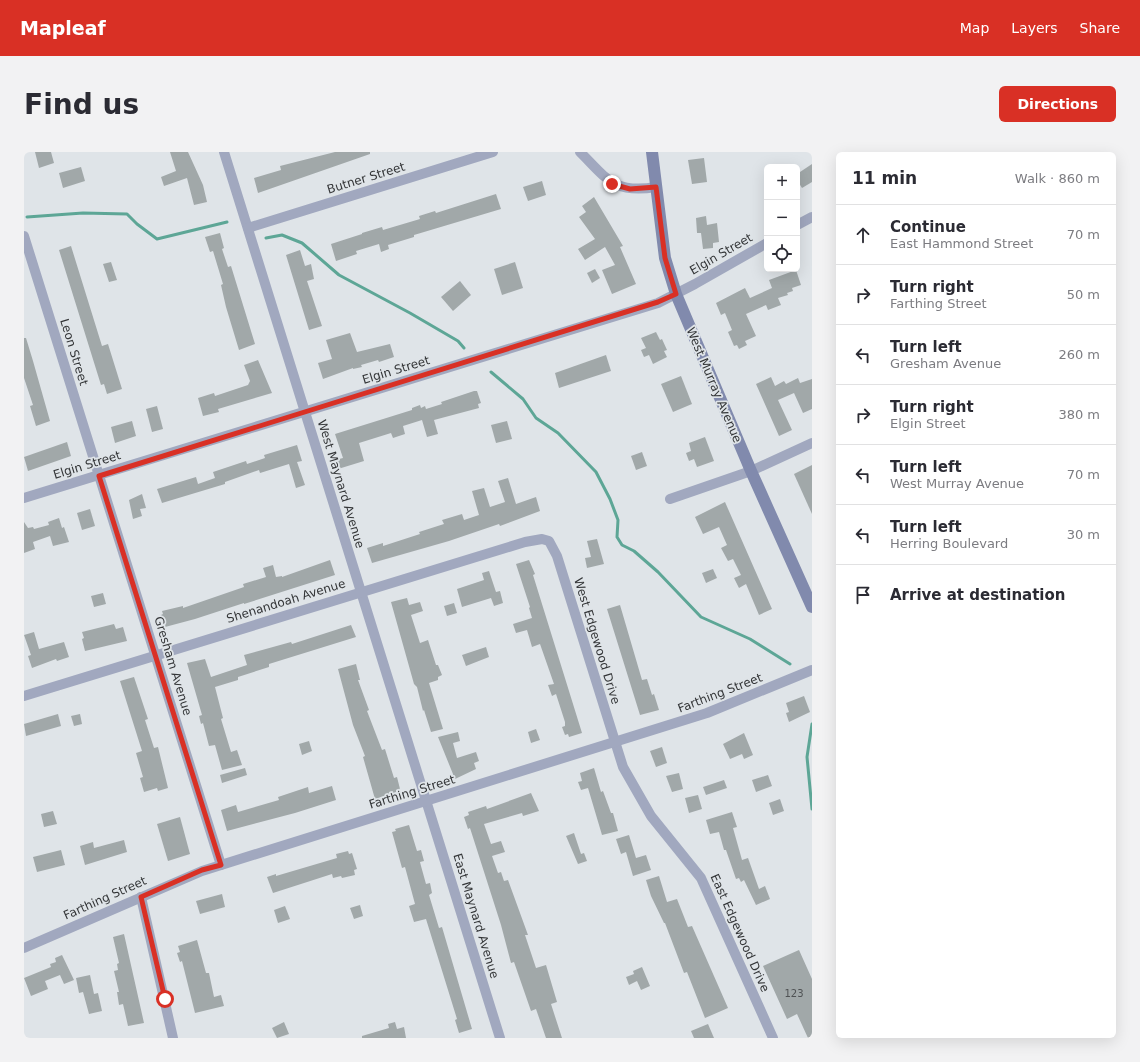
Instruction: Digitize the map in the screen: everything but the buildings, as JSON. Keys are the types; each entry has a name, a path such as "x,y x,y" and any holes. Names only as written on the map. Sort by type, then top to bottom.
{"street":[{"name":"West Maynard Avenue","path":"224,152 427,801"},
{"name":"Butner Street","path":"248,228 492,152"},
{"path":"580,152 612,184 630,189 656,187"},
{"name":"West Murray Avenue","path":"652,152 665,258 676,294 751,471 812,607"},
{"path":"800,223 812,217"},
{"name":"Leon Street","path":"24,236 99,476"},
{"name":"Elgin Street","path":"24,498 658,302 676,294 764,245"},
{"path":"670,499 751,471 812,443"},
{"name":"Gresham Avenue","path":"99,476 221,865"},
{"name":"Shenandoah Avenue","path":"24,696 525,542 542,539 549,541 554,548"},
{"name":"West Edgewood Drive","path":"554,548 615,743"},
{"name":"Farthing Street","path":"24,948 202,870 615,743 707,713 812,670"},
{"name":"East Edgewood Drive","path":"615,743 623,767 651,816 701,878 773,1038"},
{"name":"East Maynard Avenue","path":"427,801 500,1038"},
{"path":"141,897 173,1038"}],"waterway":[{"path":"27,217 83,213 127,214 137,224 157,239 227,222"},
{"path":"266,238 282,235 302,243 339,275 410,313 458,341 464,348"},
{"path":"491,372 523,399 536,418 558,433 596,472 610,499 618,520 617,537 622,545 634,551 658,572 701,617 750,639 790,664"},
{"path":"812,724 807,757 812,809"}],"route":[{"path":"165,999 141,897 202,870 221,865 99,476 658,302 676,294 665,258 656,187 646,189 630,189 612,184"}]}
